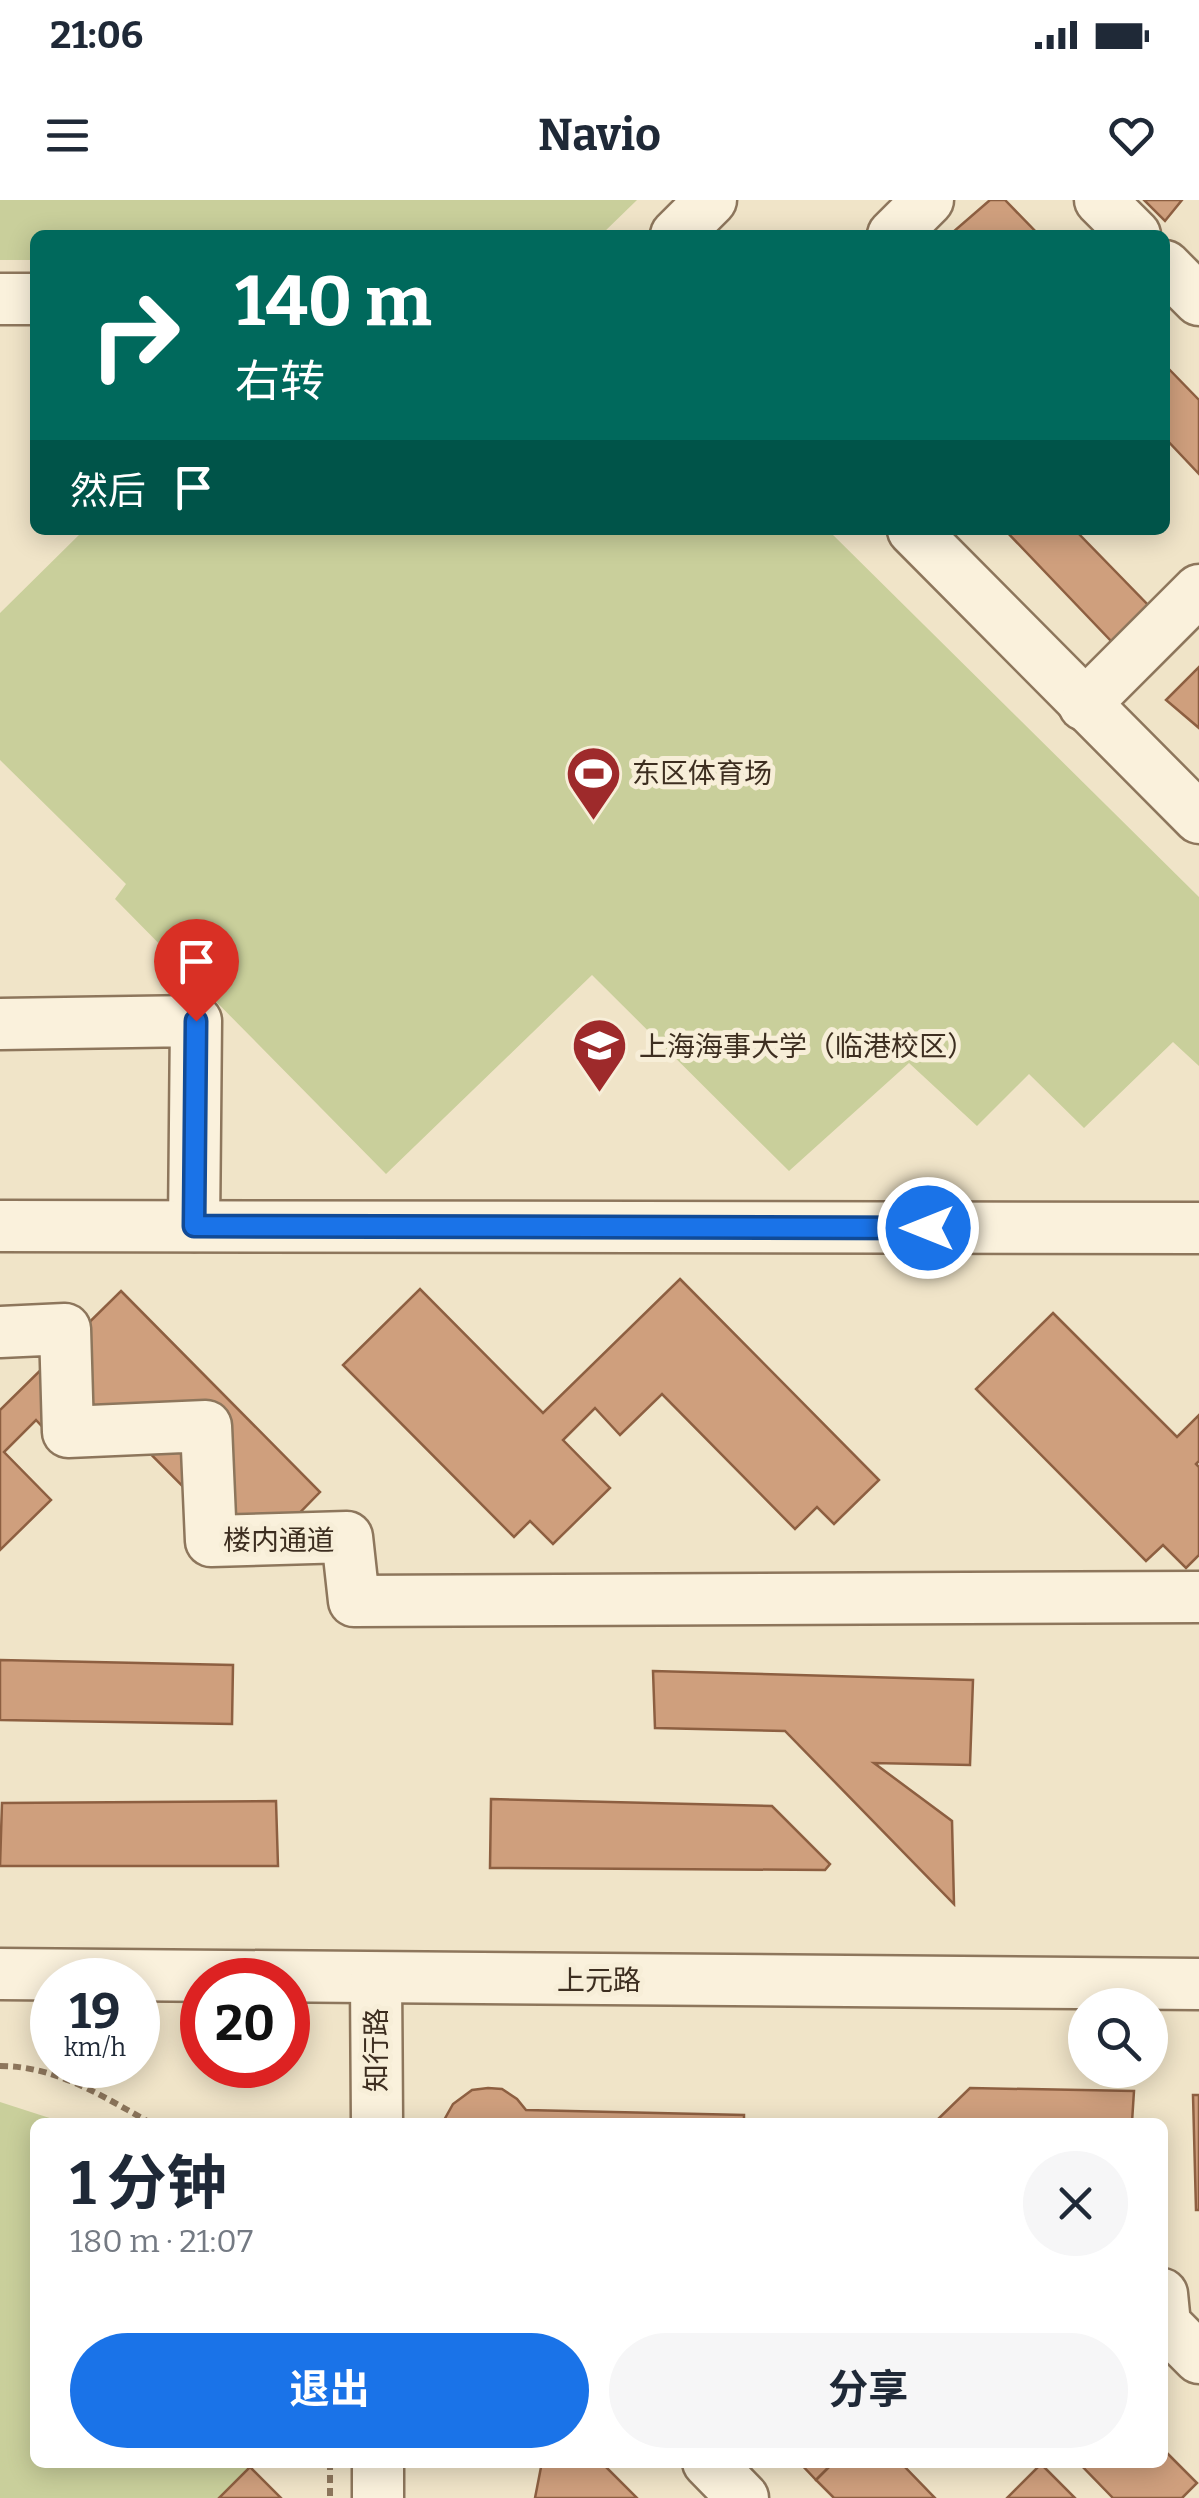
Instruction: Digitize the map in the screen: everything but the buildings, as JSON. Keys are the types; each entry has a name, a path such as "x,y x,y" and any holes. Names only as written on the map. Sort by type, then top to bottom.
{"street":[{"path":"681,230 711,200"},
{"path":"897,230 928,200"},
{"path":"1100,200 1129,230"},
{"path":"1170,271 1199,300"},
{"path":"0,300 30,299"},
{"path":"918,535 1199,818"},
{"path":"1084,705 1199,590"},
{"path":"0,1024 196,1021 194,1226"},
{"path":"0,1226 1199,1228"},
{"name":"楼内通道","path":"0,1332 65,1329 68,1432 206,1426 211,1540 347,1536 354,1601 1199,1597"},
{"name":"上元路","path":"0,1974 1199,1984"},
{"name":"知行路","path":"376,1978 377,2118"},
{"path":"1168,2279 1199,2279"},
{"path":"1168,2327 1199,2358"},
{"path":"378,2468 378,2498"},
{"path":"714,2468 743,2498"}],"path":[{"path":"0,2066 27,2066 84,2086 142,2118"},
{"path":"330,2468 330,2498"}],"green space":[{"path":"0,200 637,200 606,230 30,230 30,260 0,260"},
{"name":"东区体育场","path":"79,535 833,535 1199,897 1199,1066 1173,1042 1084,1128 1029,1074 977,1126 909,1063 789,1171 592,975 386,1174 115,899 126,884 0,760 0,613"},
{"path":"0,2102 50,2118 30,2118 30,2468 251,2468 281,2498 0,2498"}],"place":[{"name":"东区体育场","path":"593,822"},
{"name":"上海海事大学（临港校区）","path":"600,1095"}],"route":[{"path":"196,1021 194,1226 928,1228"}]}
